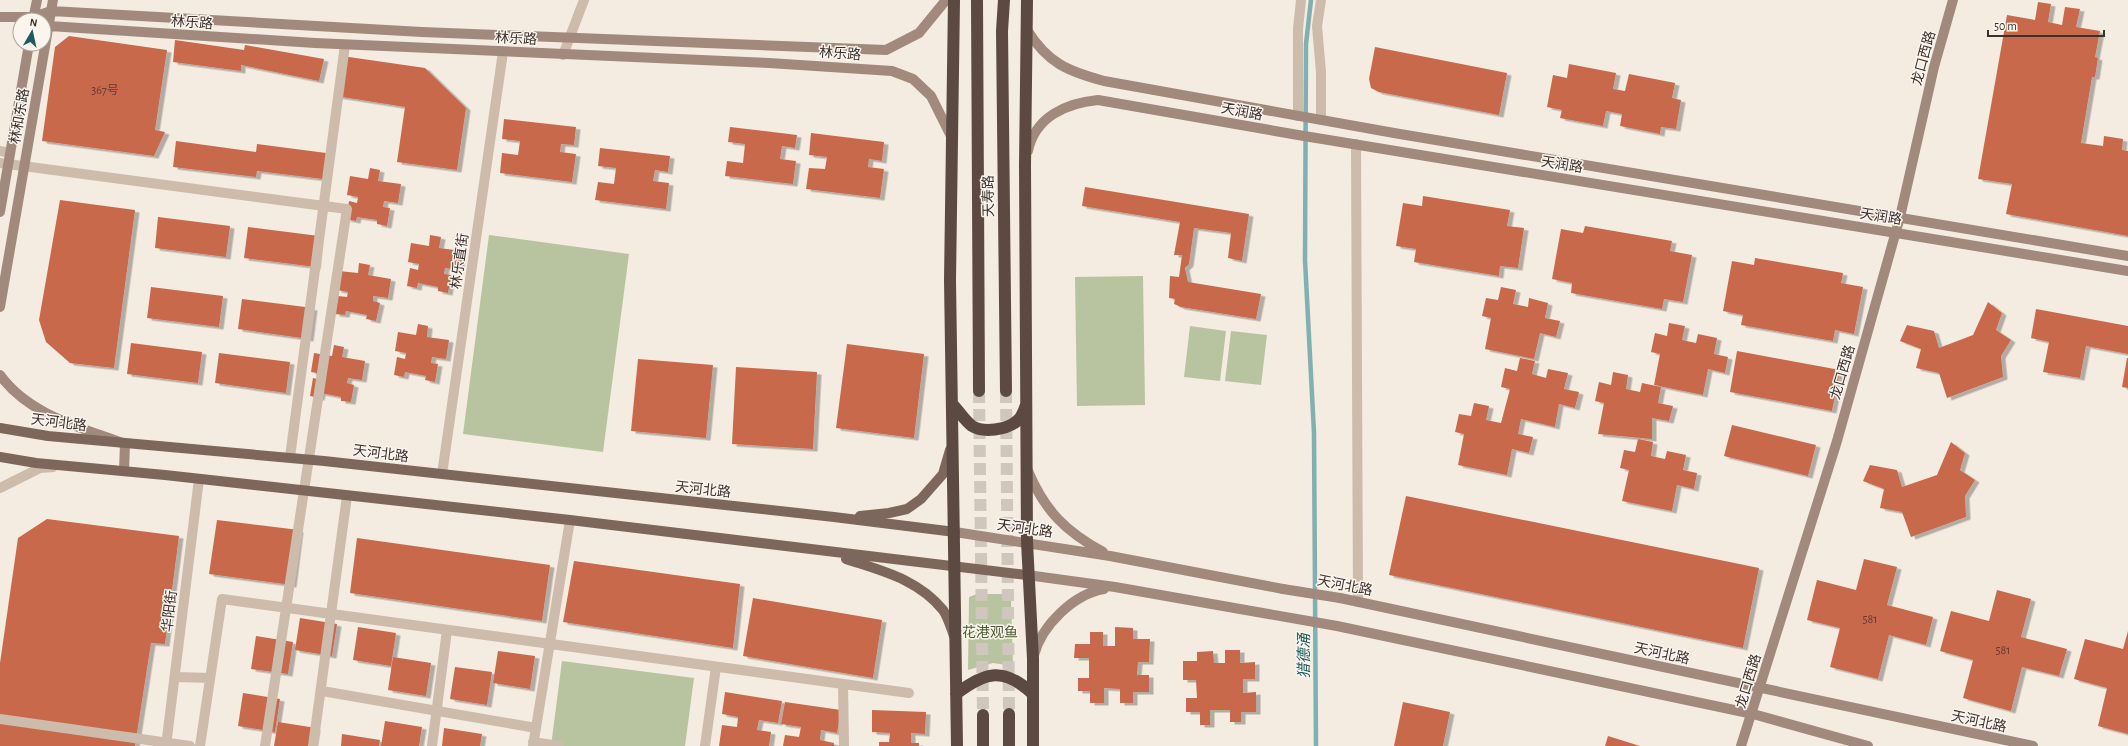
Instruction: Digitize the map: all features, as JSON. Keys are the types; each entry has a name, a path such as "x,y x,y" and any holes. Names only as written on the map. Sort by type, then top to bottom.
{"highway":[{"path":"954,0 950,280 956,567 957,746"},
{"name":"天寿路","path":"977,0 979,391"},
{"name":"天寿路","path":"1004,0 1002,31 1006,391"},
{"path":"1027,0 1025,165 1027,575 1033,659 1033,746"},
{"path":"953,405 972,426 980,429 992,429 1016,422 1021,417 1027,402"},
{"path":"956,694 975,680 991,675 1005,676 1020,681 1034,694"},
{"path":"1009,714 1009,746"},
{"path":"983,715 983,746"}],"main road":[{"path":"834,517 889,513 907,509 921,499 943,474 950,450 953,405"},
{"name":"天河北路","path":"0,428 48,436 125,444 179,447 442,474 834,517 955,532"},
{"path":"0,457 36,463 199,479 570,520 823,552 1027,575"},
{"path":"823,552 911,582 925,592 944,611 956,639"}],"street":[{"path":"35,12 36,0"},
{"name":"林和东路","path":"51,11 53,0"},
{"path":"563,55 568,38 584,0"},
{"name":"林乐路","path":"51,11 314,26 568,38 886,50 919,33 946,0"},
{"path":"1298,116 1298,30 1301,0"},
{"path":"1317,119 1321,72 1317,26 1321,0"},
{"name":"龙口西路","path":"1742,746 1837,441 1896,233 1934,67 1953,0"},
{"name":"林乐路","path":"0,17 12,18"},
{"name":"林乐路","path":"52,25 345,45 769,63 892,71 913,79 931,96 952,139"},
{"name":"天润路","path":"1027,30 1037,46 1053,61 1073,73 1147,90 2128,256"},
{"path":"290,458 345,45"},
{"name":"林和东路","path":"0,212 5,152 27,52"},
{"name":"林和东路","path":"0,307 42,52"},
{"name":"林乐直街","path":"442,474 503,52"},
{"name":"天润路","path":"1025,165 1030,140 1042,123 1060,109 1079,102 1098,100 1298,135 2128,271"},
{"path":"1356,144 1358,602"},
{"path":"0,163 347,209 265,746"},
{"path":"0,375 17,394 41,411 125,444 124,471"},
{"path":"0,488 40,468 71,466"},
{"path":"1027,470 1037,494 1055,519 1080,539 1110,556"},
{"name":"华阳街","path":"166,746 176,678 199,479"},
{"path":"313,746 322,691 347,496"},
{"path":"559,746 533,744 570,520"},
{"name":"天河北路","path":"955,532 1110,556 1340,598 2032,746"},
{"path":"1027,575 1115,587 1337,626 1753,714 1868,746"},
{"path":"1033,659 1036,646 1042,636 1065,610 1092,591 1115,587"},
{"path":"200,746 222,599 909,693"},
{"path":"432,746 447,630"},
{"path":"705,746 716,667"},
{"path":"176,678 210,678"},
{"path":"843,684 844,746"},
{"path":"322,691 536,728"},
{"path":"0,719 190,746"}],"green space":[{"path":"489,235 629,254 603,452 463,434"},
{"path":"1143,276 1145,405 1077,406 1075,277"},
{"path":"1190,326 1226,331 1220,381 1184,377"},
{"path":"1231,331 1267,335 1261,385 1225,381"},
{"name":"花港观鱼","path":"977,594 1004,594 1011,600 1013,666 993,663 968,670 969,597"},
{"path":"562,661 694,678 685,746 551,746"}],"building":[{"path":"2038,2 2051,4 2048,22 2062,25 2065,7 2080,9 2076,27 2100,31 2095,57 2098,58 2095,77 2092,77 2081,143 2103,146 2104,136 2123,139 2122,150 2128,151 2128,236 2006,214 2012,184 1978,179 2007,15 2035,20"},
{"path":"69,36 167,50 155,130 165,132 154,156 42,141 55,47"},
{"path":"175,40 244,50 245,45 324,59 319,81 241,65 241,71 173,62"},
{"path":"1375,47 1507,73 1499,115 1379,92 1371,88 1369,79"},
{"path":"342,56 425,68 466,108 457,170 397,162 405,107 336,96"},
{"path":"1569,64 1616,73 1613,89 1625,91 1629,74 1675,83 1672,98 1681,100 1676,129 1661,127 1660,134 1620,126 1622,114 1606,111 1603,126 1560,118 1562,110 1547,107 1553,75 1567,78"},
{"path":"504,119 576,127 574,145 561,144 560,152 576,154 572,182 500,173 502,153 518,155 520,141 502,139"},
{"path":"730,127 797,135 795,148 782,146 780,159 796,161 793,184 725,176 727,161 743,163 745,144 728,142"},
{"path":"811,133 884,142 882,161 869,159 868,167 884,169 880,198 806,189 809,168 825,169 827,157 809,155"},
{"path":"176,141 256,152 257,144 326,153 323,179 257,171 256,177 173,167"},
{"path":"600,148 670,156 668,172 655,170 653,181 669,183 666,209 595,200 598,182 614,184 616,168 598,166"},
{"path":"370,168 380,170 378,181 401,184 398,203 384,201 383,207 390,208 387,226 377,224 377,220 357,217 356,221 346,219 349,201 357,203 358,197 347,195 350,176 368,179"},
{"path":"1085,187 1249,214 1242,261 1228,258 1231,233 1194,228 1189,264 1185,268 1188,282 1261,294 1256,319 1181,307 1174,304 1175,299 1169,298 1170,276 1179,277 1182,255 1174,255 1180,222 1082,206"},
{"path":"1423,196 1510,210 1507,226 1524,228 1518,268 1500,266 1499,276 1414,262 1416,249 1396,246 1403,203 1422,206"},
{"path":"60,200 135,210 114,368 70,363 46,342 39,320"},
{"path":"158,217 230,226 226,257 155,248"},
{"path":"1585,226 1672,241 1670,251 1692,255 1683,302 1664,299 1662,309 1571,293 1572,283 1552,279 1561,229 1583,233"},
{"path":"248,227 319,236 316,267 244,258"},
{"path":"430,235 441,237 439,248 462,251 459,270 445,268 444,274 451,275 448,293 438,291 438,287 418,283 417,288 407,286 410,268 418,270 419,264 408,262 411,243 429,246"},
{"path":"1755,258 1843,273 1841,283 1863,287 1854,334 1835,330 1833,341 1741,325 1743,315 1723,311 1732,261 1754,265"},
{"path":"359,263 370,265 368,275 391,279 388,298 373,296 373,301 380,303 376,321 366,319 367,315 346,311 345,315 335,314 338,296 347,297 348,292 337,290 339,271 358,273"},
{"path":"151,287 223,296 219,327 147,318"},
{"path":"1501,287 1516,290 1513,304 1528,307 1529,298 1548,303 1545,318 1560,321 1556,337 1540,333 1534,359 1485,349 1491,318 1482,316 1486,298 1498,300"},
{"path":"242,299 313,308 309,339 238,329"},
{"path":"1988,302 2002,313 1996,330 2011,340 2001,356 2003,377 1947,398 1939,373 1916,368 1921,349 1900,341 1907,325 1934,331 1939,348 1973,335"},
{"path":"2036,309 2128,326 2128,354 2086,346 2080,378 2043,372 2049,342 2031,338"},
{"path":"1669,323 1685,326 1682,340 1696,343 1698,334 1717,338 1714,354 1728,357 1725,373 1708,369 1703,395 1654,385 1660,354 1651,352 1655,333 1667,336"},
{"path":"418,324 428,326 427,337 449,340 446,359 432,357 431,363 438,364 435,382 425,380 426,376 405,372 404,377 394,375 397,357 405,359 406,353 395,351 398,332 416,335"},
{"path":"131,343 202,352 198,383 127,374"},
{"path":"847,344 924,354 914,438 836,428"},
{"path":"334,345 344,347 342,357 365,361 362,380 348,378 347,383 354,385 351,402 341,401 341,397 321,393 320,398 310,396 313,378 321,380 322,374 311,372 314,353 332,356"},
{"path":"1737,351 1840,370 1832,411 1730,392"},
{"path":"219,353 290,362 286,393 215,383"},
{"path":"1520,358 1535,361 1532,374 1546,378 1548,369 1568,373 1564,389 1579,392 1575,408 1559,404 1555,427 1521,419 1518,434 1533,437 1529,453 1512,449 1507,475 1458,465 1464,434 1455,432 1459,414 1471,416 1474,403 1489,406 1486,420 1501,423 1510,389 1501,387 1505,368 1517,371"},
{"path":"2128,358 2128,388 2122,387"},
{"path":"638,359 713,365 706,438 631,431"},
{"path":"736,367 817,372 813,449 732,444"},
{"path":"1613,372 1628,375 1626,389 1640,392 1642,383 1661,387 1658,403 1673,406 1669,421 1652,418 1652,439 1598,434 1604,403 1595,401 1599,382 1611,385"},
{"path":"1732,425 1816,445 1808,476 1724,456"},
{"path":"1638,439 1653,442 1651,456 1665,459 1667,451 1686,455 1683,470 1697,473 1694,489 1677,485 1672,511 1622,501 1629,470 1620,468 1624,450 1635,452"},
{"path":"1951,442 1965,453 1960,470 1975,480 1965,496 1966,517 1911,537 1902,512 1880,508 1884,489 1863,481 1870,465 1897,470 1902,487 1937,475"},
{"path":"1406,496 1759,568 1743,648 1389,575"},
{"path":"47,519 179,536 165,644 151,643 135,746 0,746 0,663 18,538"},
{"path":"217,520 299,530 292,585 209,574"},
{"path":"357,538 550,565 542,621 350,593"},
{"path":"1864,559 1897,567 1887,605 1933,617 1926,645 1889,635 1878,679 1830,667 1840,628 1807,620 1817,580 1856,590"},
{"path":"574,561 740,584 733,648 563,622"},
{"path":"1997,590 2031,599 2021,637 2067,649 2059,676 2022,667 2011,711 1963,698 1973,660 1940,651 1951,611 1989,621"},
{"path":"753,598 882,620 873,678 743,656"},
{"path":"300,618 337,624 332,656 295,650"},
{"path":"358,627 396,633 391,666 353,660"},
{"path":"1115,627 1133,628 1133,639 1150,639 1149,662 1138,662 1137,675 1149,675 1149,692 1133,692 1133,703 1120,703 1120,689 1104,688 1104,703 1090,703 1090,691 1078,691 1078,678 1089,678 1089,658 1074,658 1075,644 1090,644 1090,632 1103,632 1103,646 1115,646"},
{"path":"2128,631 2128,734 2098,726 2107,688 2074,679 2085,639 2123,649"},
{"path":"256,636 293,642 288,674 251,669"},
{"path":"1225,650 1240,650 1240,663 1255,662 1255,679 1243,679 1243,693 1256,692 1256,712 1241,712 1241,722 1230,722 1230,710 1210,710 1210,725 1200,725 1200,712 1186,712 1186,698 1197,698 1196,680 1183,680 1183,661 1197,661 1197,652 1213,651 1214,663 1225,663"},
{"path":"498,651 535,656 530,689 493,683"},
{"path":"393,657 431,663 426,696 388,690"},
{"path":"455,667 492,672 487,705 450,699"},
{"path":"725,692 782,701 778,723 759,720 757,730 771,732 769,746 719,746 722,725 737,727 738,717 722,714"},
{"path":"243,693 280,699 275,732 238,726"},
{"path":"785,702 841,710 837,733 821,730 820,740 834,743 834,746 783,746 785,735 799,737 801,727 781,724"},
{"path":"1403,702 1450,712 1443,746 1394,746"},
{"path":"872,710 926,712 925,734 911,733 911,743 919,743 919,746 879,746 879,742 889,742 890,733 872,732"},
{"path":"385,721 422,727 419,746 381,746"},
{"path":"278,722 316,728 313,746 274,746"},
{"path":"444,728 482,734 480,746 442,746"},
{"path":"342,734 380,740 379,746 341,746"},
{"path":"1608,736 1640,746 1605,746"}],"waterway":[{"name":"猎德涌","path":"1311,0 1306,44 1305,260 1314,433 1316,746"}],"tunnel":[{"path":"979,391 983,715"},
{"path":"1006,391 1009,714"}]}
